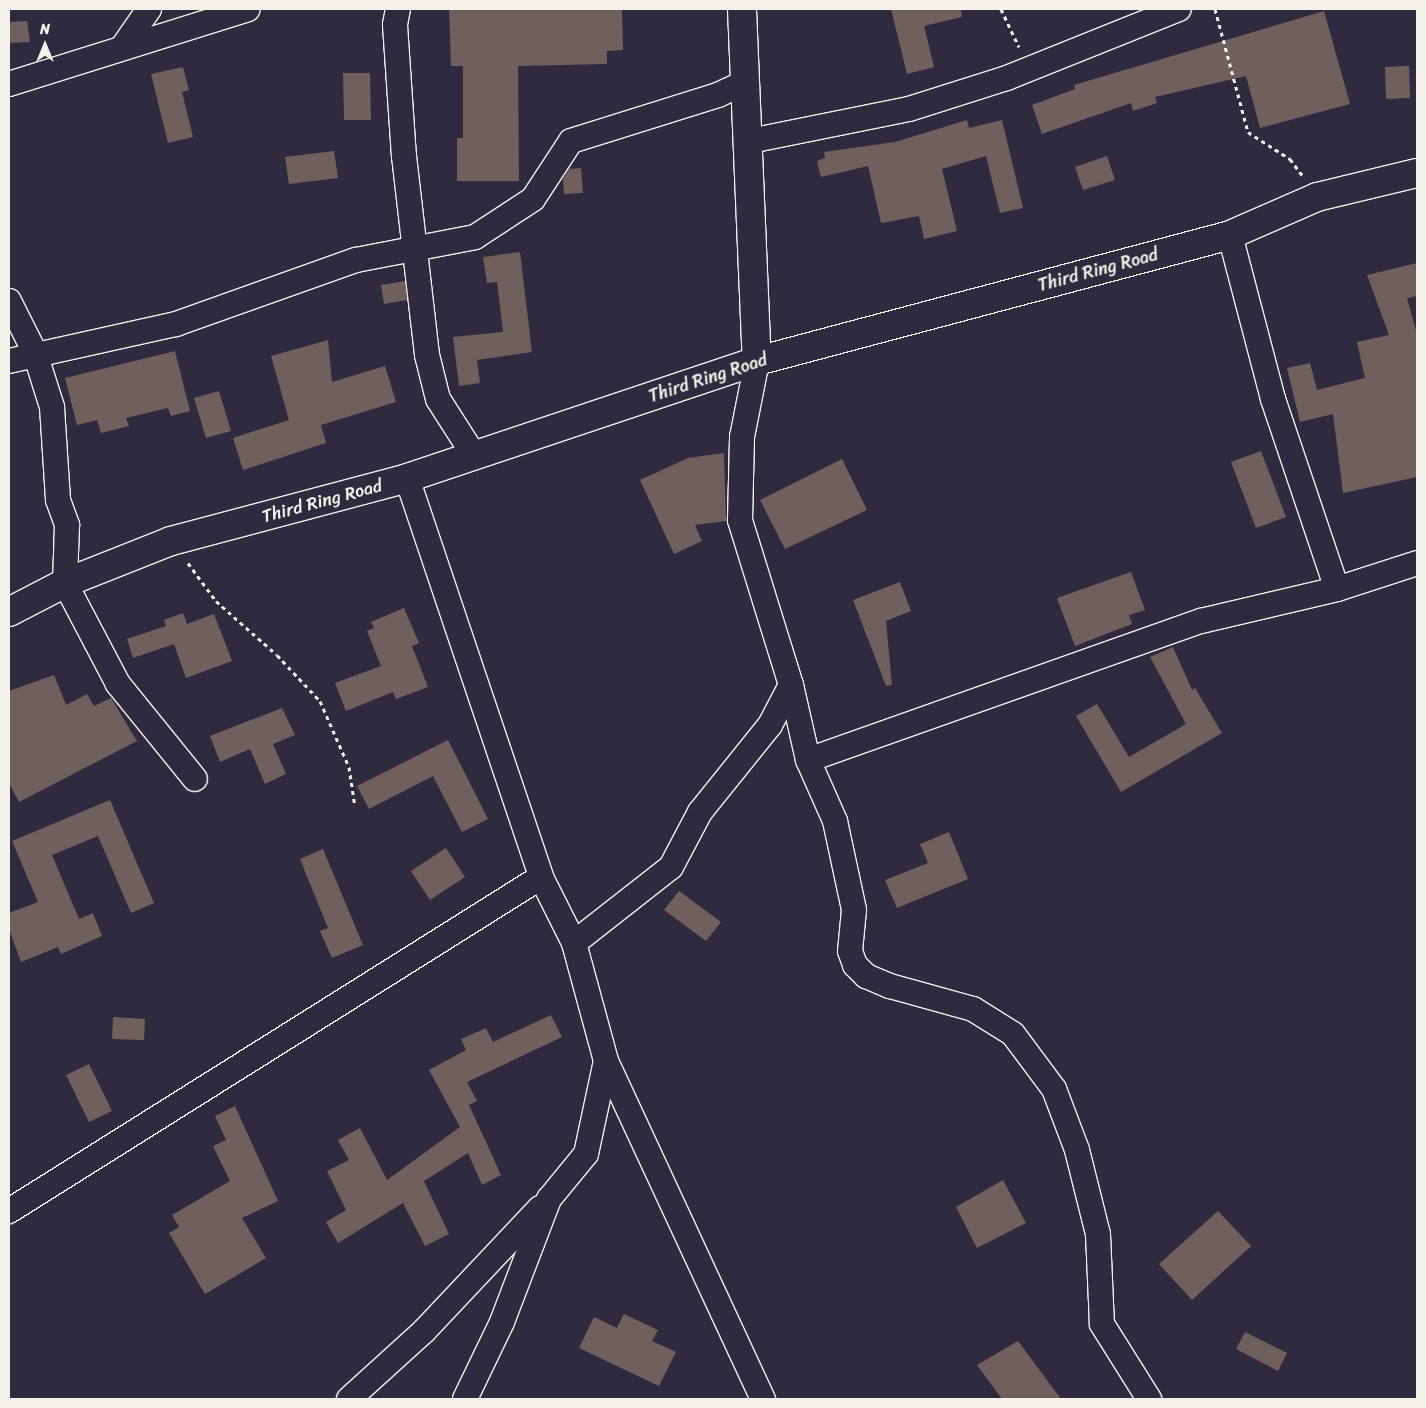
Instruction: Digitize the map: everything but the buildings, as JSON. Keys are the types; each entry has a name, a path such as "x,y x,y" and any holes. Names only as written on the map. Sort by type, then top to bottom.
{"street":[{"path":"124,45 149,9"},
{"path":"9,84 124,45 248,9"},
{"path":"398,9 395,25 404,156 427,355 438,399 473,454"},
{"path":"742,9 750,141 757,361 742,437 740,520 791,685 808,760 834,821 854,910 850,951 855,965 866,976 890,986 973,1009 1012,1034 1054,1089 1077,1150 1098,1234 1102,1324 1149,1399"},
{"path":"750,141 909,109 1030,70 1165,11"},
{"path":"9,361 34,353 176,324 356,260 416,251 475,237 533,199 571,141 718,95 746,82"},
{"name":"Third Ring Road","path":"9,612 65,583 171,541 407,478 473,454 757,361 1230,235 1318,197 1417,173"},
{"path":"1230,235 1273,399 1337,589"},
{"path":"9,301 34,353 52,407 58,500 67,526 65,583 118,684 195,779"},
{"path":"407,478 541,877 574,943 606,1061 763,1399"},
{"path":"808,760 1201,621 1337,589 1417,563"},
{"path":"574,943 672,867 700,812 770,725 791,685"},
{"path":"9,1211 541,877"},
{"path":"349,1399 424,1331 549,1199 586,1154 606,1061"},
{"path":"465,1399 502,1322 549,1199"}],"path":[{"path":"1001,9 1030,70"},
{"path":"1215,9 1248,132 1290,159 1318,197"},
{"path":"171,541 216,601 277,654 320,701 349,767 355,806"}]}
